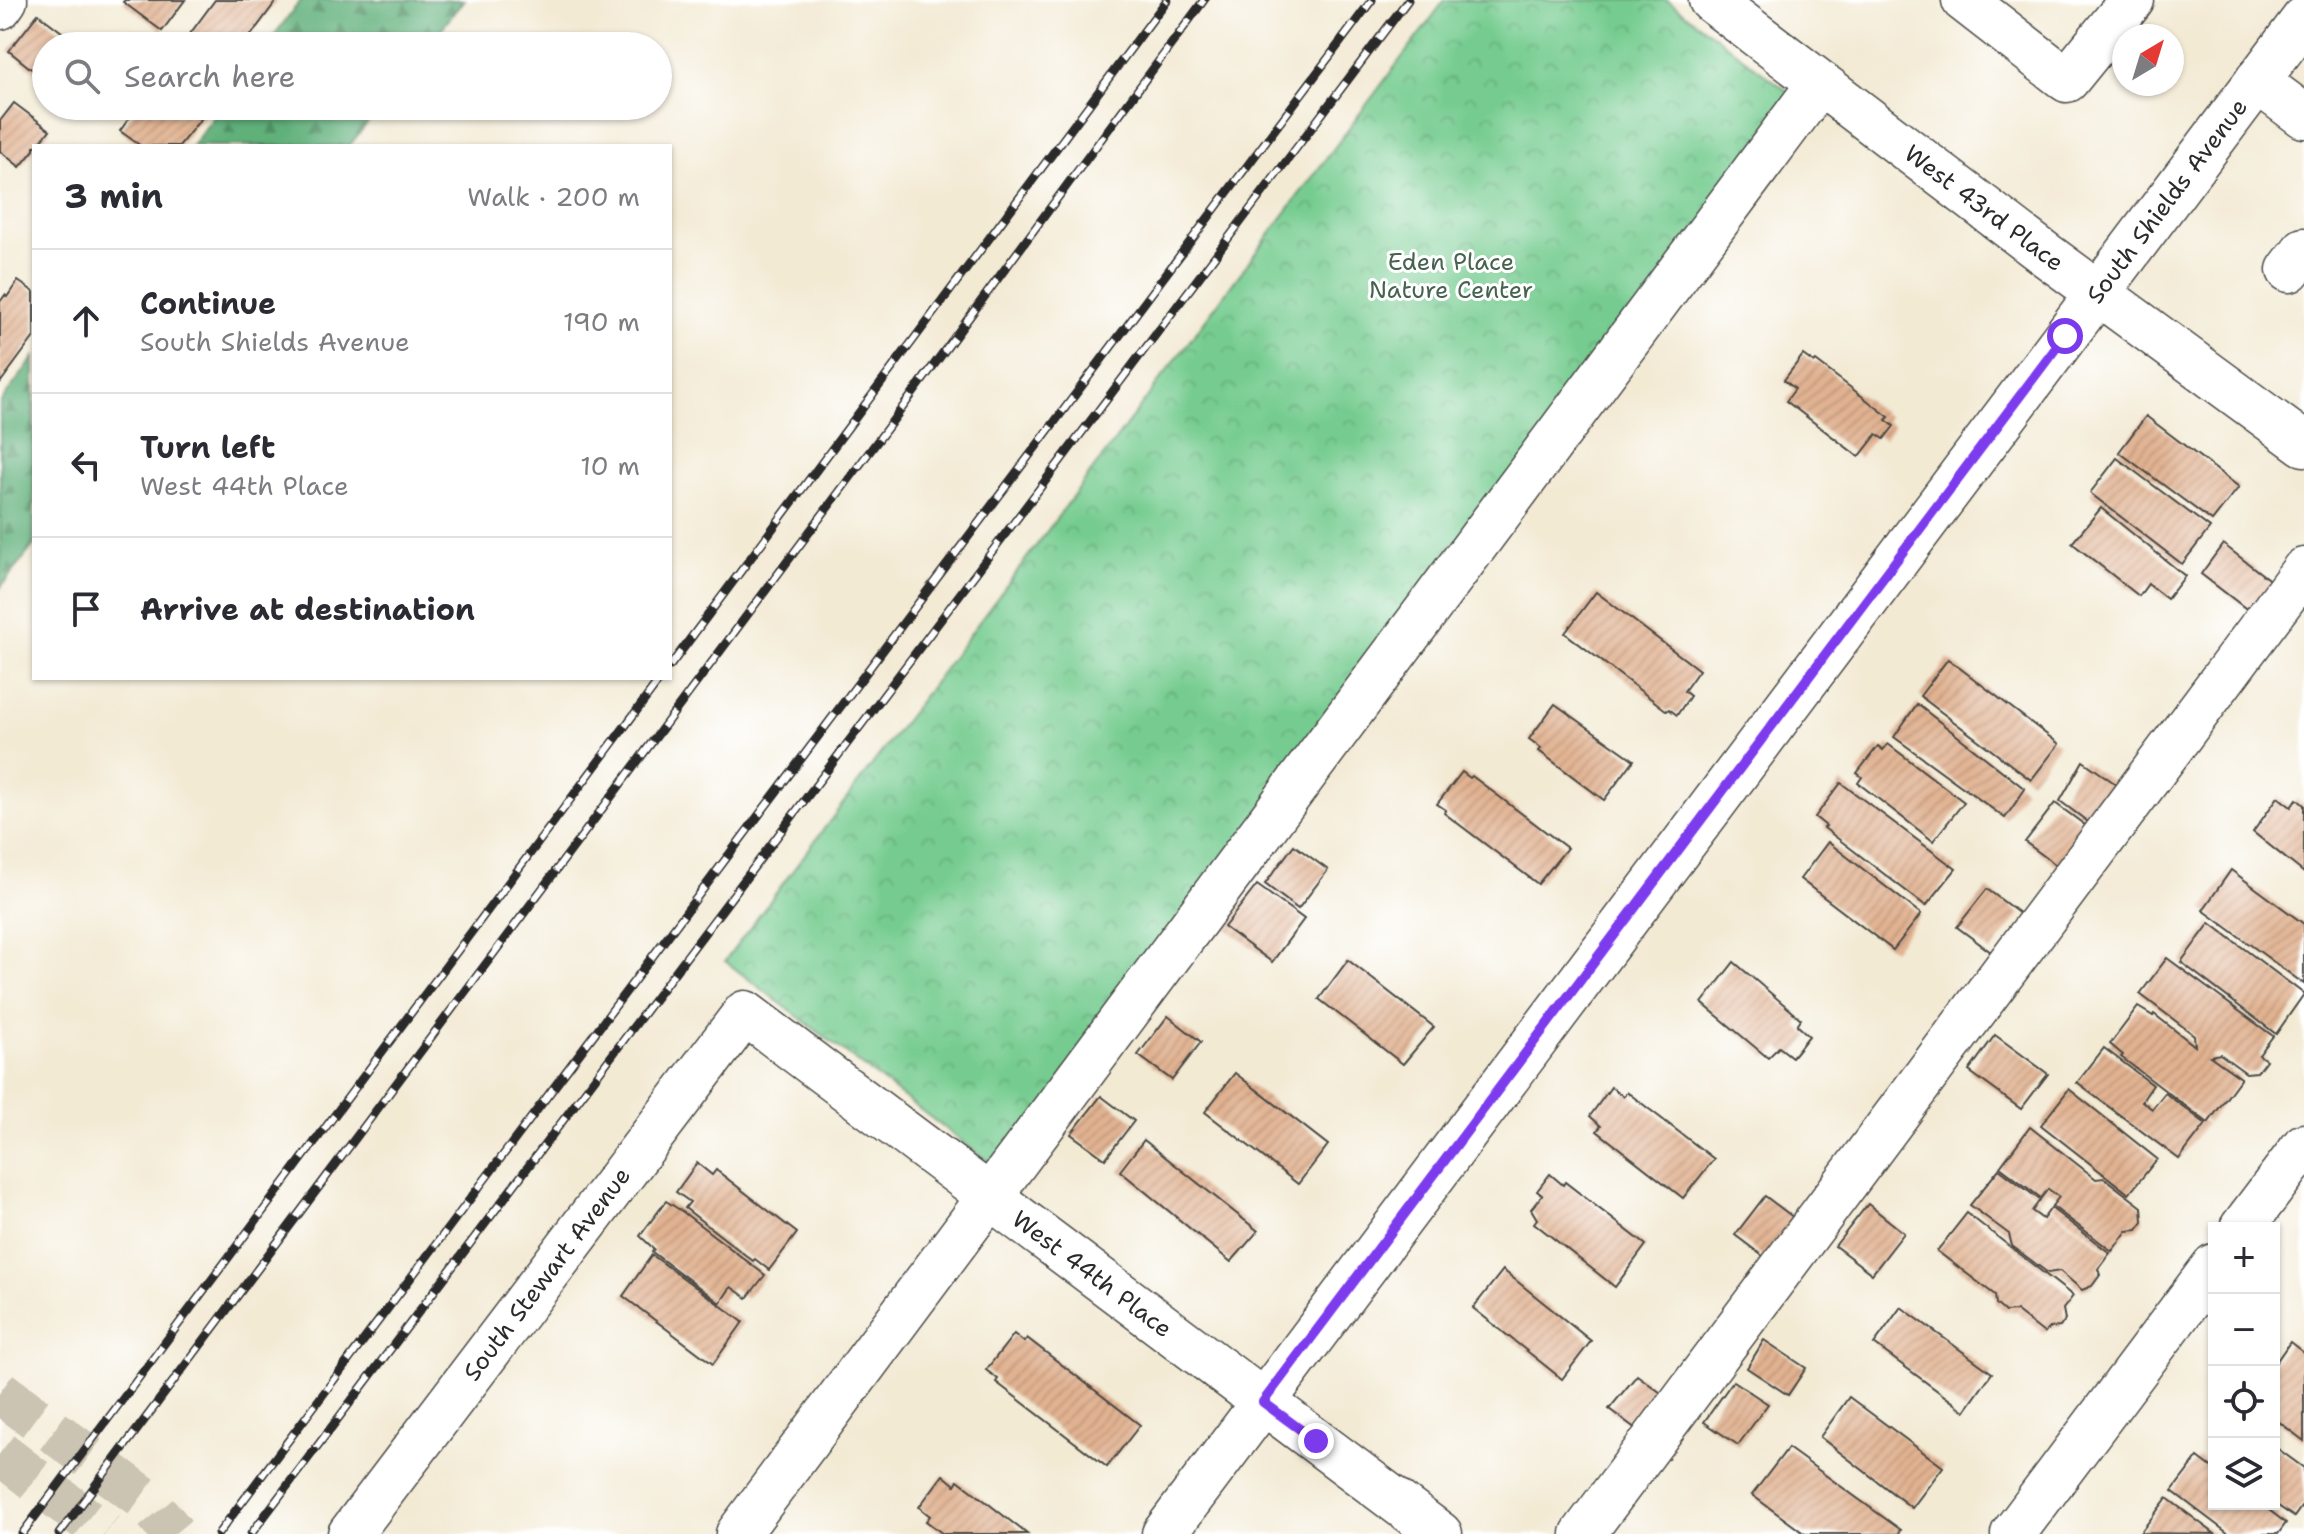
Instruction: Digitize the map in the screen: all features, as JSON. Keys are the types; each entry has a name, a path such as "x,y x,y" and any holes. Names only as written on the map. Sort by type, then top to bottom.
{"street":[{"path":"0,7 5,0"},
{"name":"West 43rd Place","path":"1711,0 2097,293 2304,444"},
{"path":"1964,0 2067,80 2132,0"},
{"name":"South Shields Avenue","path":"1164,1534 2304,19"},
{"path":"2257,81 2304,116"},
{"path":"738,1534 1820,83"},
{"path":"1583,1534 2304,570"},
{"name":"West 44th Place","path":"745,1013 1440,1534"},
{"name":"South Stewart Avenue","path":"350,1534 745,1013"},
{"path":"2247,1222 2304,1146"},
{"path":"2013,1534 2208,1274"}],"green space":[{"path":"301,0 464,0 439,32 277,32"},
{"name":"Eden Place Nature Center","path":"1445,0 1667,0 1798,99 998,1169 725,961"},
{"path":"212,120 370,120 351,144 194,144"},
{"path":"32,360 32,548 0,588 0,403"}],"building":[{"path":"185,0 162,31 123,2"},
{"path":"215,0 277,0 253,32 191,32"},
{"path":"38,14 62,32 32,32 32,70 9,51"},
{"path":"14,103 32,116 32,120 50,130 39,144 32,144 32,152 20,167 0,151 0,121"},
{"path":"128,120 200,120 181,144 138,144 120,131"},
{"path":"18,281 32,291 32,340 0,383 0,302 5,295 7,297"},
{"path":"1803,355 1814,363 1816,361 1889,417 1886,420 1894,426 1884,439 1877,434 1859,457 1786,401 1795,389 1784,380"},
{"path":"2146,416 2239,487 2212,521 2119,452"},
{"path":"2117,458 2210,528 2182,564 2090,493"},
{"path":"2101,508 2185,576 2167,599 2148,584 2139,596 2072,543"},
{"path":"2223,544 2272,582 2249,611 2201,574"},
{"path":"1596,592 1699,670 1684,691 1690,696 1677,715 1669,709 1667,711 1565,633"},
{"path":"1948,659 2059,744 2031,780 1920,696"},
{"path":"1555,704 1634,760 1604,800 1539,751 1541,748 1529,739"},
{"path":"1917,704 2025,789 2005,818 1894,737"},
{"path":"1888,744 1964,802 1933,841 1858,783 1862,777 1857,773 1878,746 1883,750"},
{"path":"2083,761 2123,789 2095,827 2060,801"},
{"path":"1462,772 1470,778 1472,776 1567,848 1538,884 1444,813 1446,810 1437,804"},
{"path":"1841,783 1956,869 1926,906 1824,828 1826,826 1815,817"},
{"path":"2278,797 2291,807 2297,799 2304,805 2304,873 2253,832"},
{"path":"2055,803 2089,828 2059,867 2025,842"},
{"path":"1828,842 1921,914 1893,950 1800,879"},
{"path":"1294,845 1328,870 1298,909 1265,884"},
{"path":"2231,870 2304,924 2304,984 2203,910"},
{"path":"1257,885 1304,919 1272,962 1224,927"},
{"path":"1987,889 2020,914 1991,952 1957,927"},
{"path":"2210,923 2304,994 2276,1034 2181,962"},
{"path":"2167,958 2273,1036 2259,1055 2266,1060 2257,1072 2246,1073 2220,1054 2210,1056 2241,1078 2208,1123 2121,1057 2123,1055 2110,1044 2138,1007 2154,1014 2195,1046 2194,1035 2140,994"},
{"path":"1348,960 1434,1027 1403,1064 1319,999"},
{"path":"1734,962 1801,1019 1797,1025 1809,1036 1792,1057 1779,1047 1768,1058 1702,1003"},
{"path":"1168,1016 1201,1042 1172,1080 1138,1055"},
{"path":"1995,1035 2048,1074 2021,1109 1969,1071"},
{"path":"2104,1048 2153,1085 2142,1101 2152,1109 2165,1093 2206,1124 2179,1159 2077,1083"},
{"path":"1235,1073 1328,1145 1298,1184 1205,1112"},
{"path":"1611,1087 1623,1096 1627,1092 1714,1159 1683,1198 1597,1131 1601,1126 1590,1116"},
{"path":"2069,1089 2157,1159 2129,1194 2041,1125"},
{"path":"1101,1096 1134,1121 1105,1159 1071,1134"},
{"path":"2030,1127 2096,1179 2104,1178 2142,1207 2143,1222 2137,1230 2127,1231 2112,1251 2052,1206 2059,1197 2048,1189 2041,1198 2000,1167"},
{"path":"1144,1140 1258,1231 1231,1262 1120,1171"},
{"path":"697,1163 712,1175 716,1170 797,1233 769,1270 685,1208 690,1202 676,1192"},
{"path":"1999,1169 2040,1200 2032,1211 2043,1219 2051,1208 2110,1253 2098,1269 2100,1275 2092,1286 2082,1290 2060,1271 2048,1273 2012,1246 2009,1234 1970,1205"},
{"path":"1550,1174 1563,1185 1565,1182 1646,1245 1615,1287 1534,1223 1537,1219 1531,1209 1542,1195 1537,1191"},
{"path":"1765,1196 1798,1221 1768,1260 1735,1235"},
{"path":"666,1201 765,1275 747,1298 731,1287 720,1303 652,1252 654,1249 640,1236"},
{"path":"1868,1204 1904,1233 1872,1274 1835,1246"},
{"path":"1967,1213 2073,1296 2063,1309 2065,1320 2060,1327 2049,1328 2044,1333 2016,1311 2005,1312 1996,1304 1995,1295 1937,1251"},
{"path":"652,1255 743,1322 713,1364 623,1296"},
{"path":"1503,1270 1591,1341 1562,1379 1473,1308"},
{"path":"1901,1307 1992,1373 1965,1411 1874,1344"},
{"path":"1014,1334 1024,1342 1027,1338 1140,1425 1107,1467 996,1382 998,1379 986,1370"},
{"path":"1764,1340 1806,1368 1788,1395 1747,1368"},
{"path":"2290,1342 2304,1353 2304,1441 2280,1423 2280,1356"},
{"path":"1637,1375 1669,1399 1643,1434 1609,1409"},
{"path":"1733,1381 1768,1404 1738,1445 1704,1422"},
{"path":"1849,1397 1943,1467 1912,1508 1820,1437"},
{"path":"1788,1448 1901,1530 1898,1534 1805,1534 1752,1495"},
{"path":"2280,1450 2304,1468 2304,1503 2294,1517 2280,1507"},
{"path":"2198,1457 2208,1464 2208,1510 2269,1510 2286,1523 2278,1534 2229,1534 2172,1491"},
{"path":"943,1475 955,1485 958,1480 1027,1534 943,1534 926,1521 930,1516 919,1507"},
{"path":"2167,1498 2215,1534 2140,1533"}],"tunnel":[{"path":"0,1392 145,1499 174,1534"},
{"path":"0,1453 105,1534"}],"railway":[{"path":"672,663 1167,0"},
{"path":"59,1534 1204,0"},
{"path":"218,1534 1372,0"},
{"path":"251,1534 1408,0"},
{"path":"22,1534 660,680"}],"route":[{"path":"1316,1441 1263,1402 2065,336"}]}
